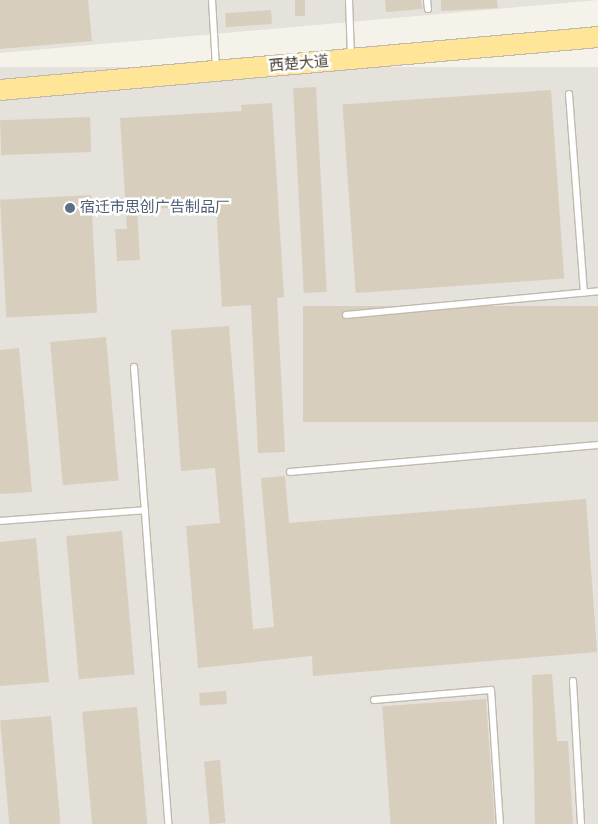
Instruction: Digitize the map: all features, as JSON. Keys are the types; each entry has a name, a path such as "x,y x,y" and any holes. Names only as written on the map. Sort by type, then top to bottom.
{"main road":[{"name":"西楚大道","path":"0,90 598,37"}],"lane":[{"path":"212,0 216,71"},
{"path":"349,0 351,59"},
{"path":"427,0 428,10"},
{"path":"569,94 584,292"},
{"path":"346,315 598,291"},
{"path":"134,367 168,824"},
{"path":"290,472 598,445"},
{"path":"0,522 145,510"},
{"path":"573,681 582,824"},
{"path":"374,700 491,690 500,824"}],"shaded area":[{"path":"0,0 598,0 0,53"},
{"path":"0,67 598,67 598,824 0,824"}],"building":[{"path":"0,0 88,0 92,41 0,49"},
{"path":"295,0 305,0 305,16 295,16"},
{"path":"385,0 421,0 422,9 386,12"},
{"path":"441,0 497,0 498,8 441,11"},
{"path":"271,10 272,24 226,27 225,13"},
{"path":"316,87 327,292 304,293 293,88"},
{"path":"551,90 564,279 356,293 343,105"},
{"path":"272,103 284,297 277,298 285,452 258,453 251,305 222,307 216,205 137,210 140,260 117,261 115,229 127,229 120,118 242,111 241,105"},
{"path":"90,117 91,152 1,155 0,120"},
{"path":"91,195 97,313 6,318 0,200"},
{"path":"303,306 598,306 598,422 303,422"},
{"path":"229,326 253,629 274,627 261,478 285,476 289,523 586,499 597,652 313,676 312,656 198,668 186,526 220,523 215,468 181,471 171,330"},
{"path":"106,337 119,480 63,485 50,342"},
{"path":"19,348 32,492 0,494 0,350"},
{"path":"122,531 135,674 79,679 66,536"},
{"path":"36,538 49,682 0,686 0,542"},
{"path":"552,674 557,741 568,741 573,824 535,824 532,675"},
{"path":"226,691 227,704 200,706 199,693"},
{"path":"486,699 495,824 390,824 382,706"},
{"path":"137,707 147,824 92,824 82,712"},
{"path":"51,716 60,824 9,824 0,720"},
{"path":"220,760 225,823 210,824 204,761"}],"place":[{"name":"宿迁市思创广告制品厂","path":"70,208"}]}
